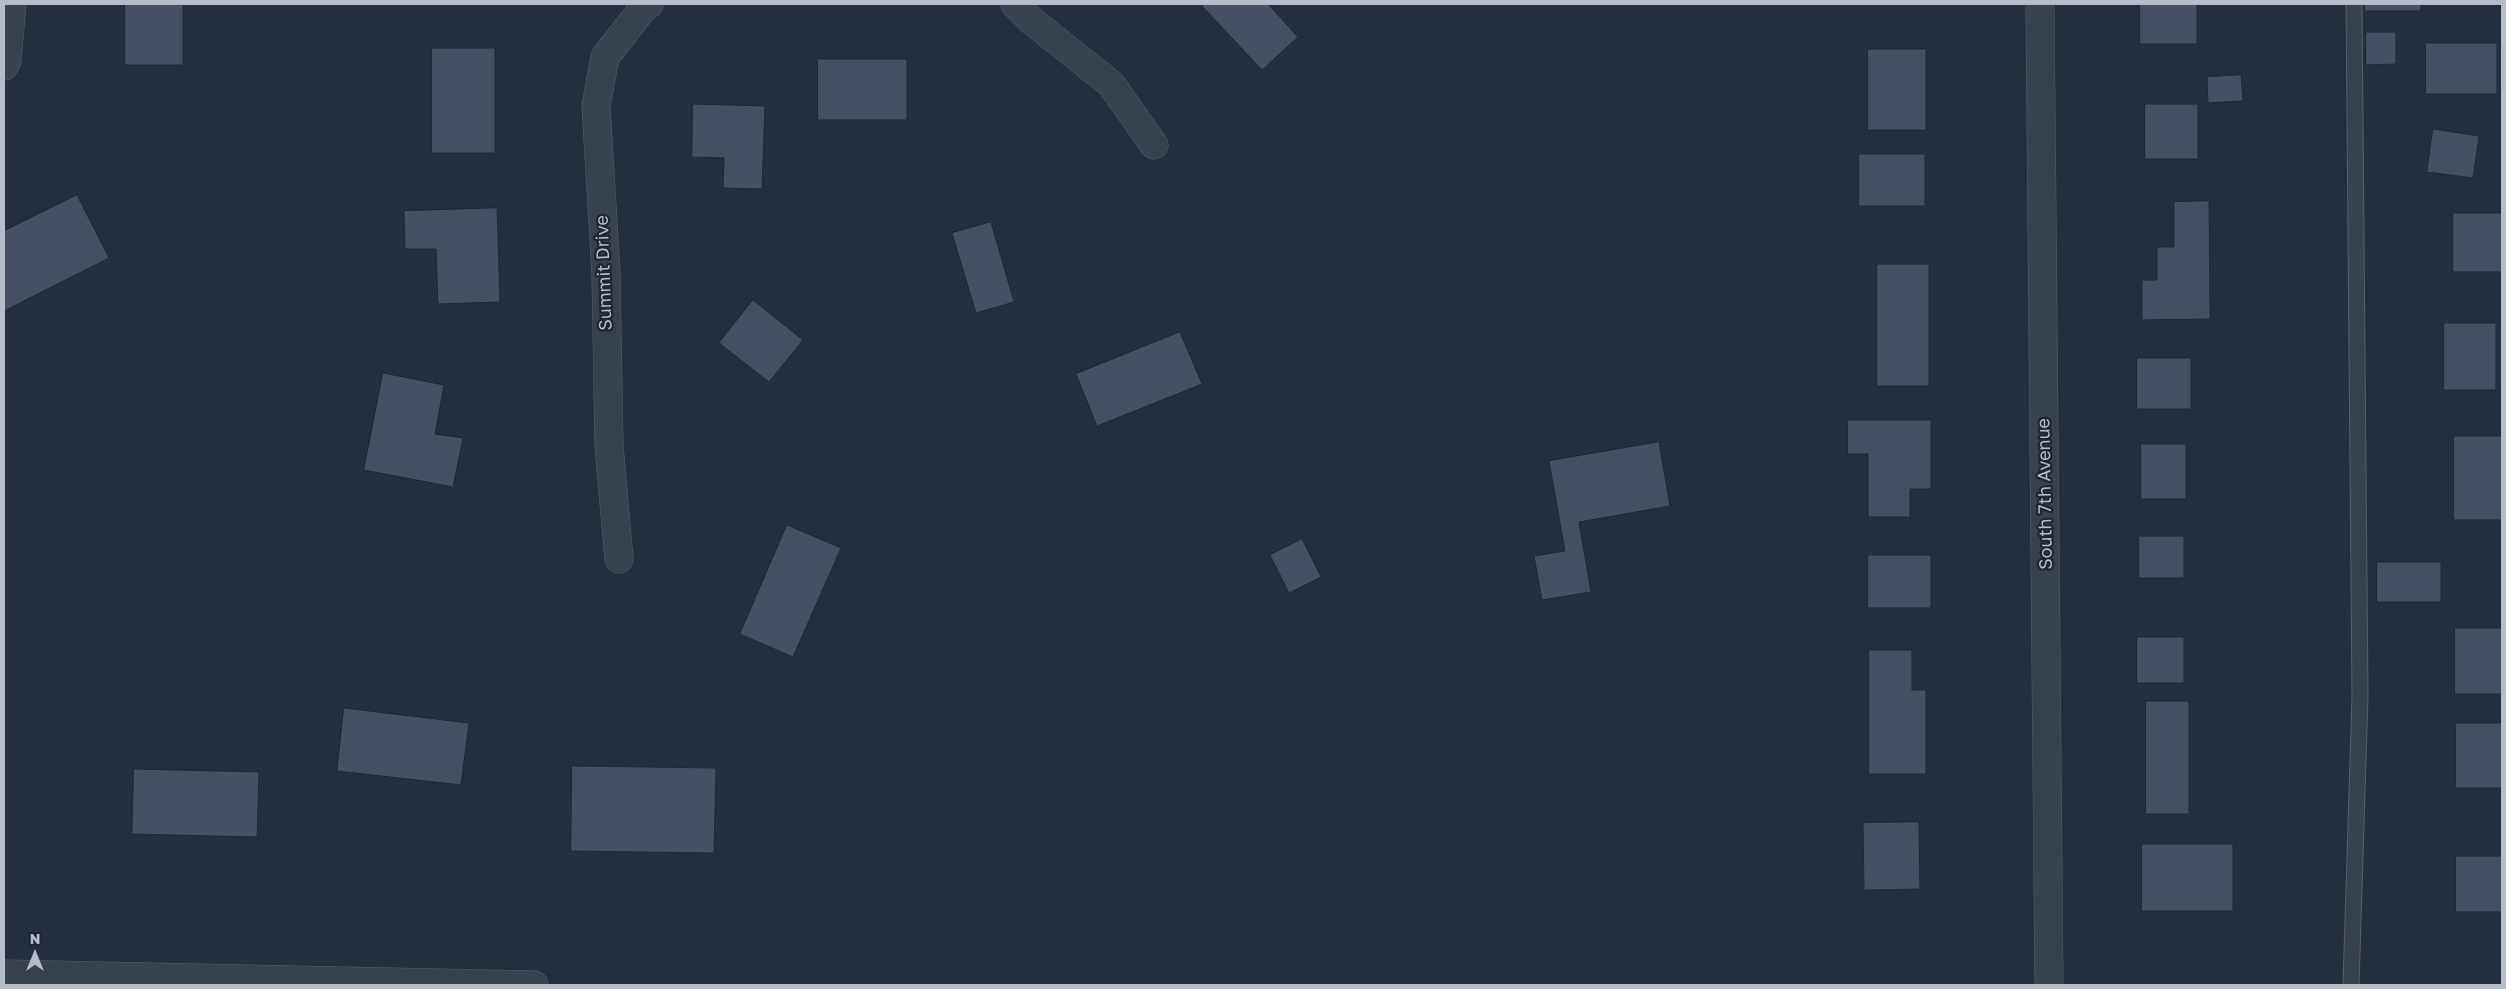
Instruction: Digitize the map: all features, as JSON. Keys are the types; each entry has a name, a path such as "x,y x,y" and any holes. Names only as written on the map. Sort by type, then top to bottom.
{"street":[{"path":"4,66 7,61 12,4"},
{"name":"Summit Drive","path":"619,559 609,446 606,273 596,106 605,57 644,7 649,4"},
{"path":"1015,4 1032,21 1112,84 1154,145"},
{"name":"South 7th Avenue","path":"2040,4 2050,985"},
{"path":"4,974 534,985"}],"lane":[{"path":"2351,985 2360,698 2354,4"}],"building":[{"path":"125,4 183,4 183,65 125,65"},
{"path":"1204,4 1268,4 1298,37 1262,70 1202,6"},
{"path":"2140,4 2197,4 2197,44 2140,44"},
{"path":"2365,4 2421,4 2421,11 2365,11"},
{"path":"2366,32 2396,32 2396,64 2366,65"},
{"path":"2426,43 2497,43 2497,94 2426,94"},
{"path":"432,48 495,48 495,153 432,153"},
{"path":"1868,49 1926,49 1926,130 1868,130"},
{"path":"818,59 907,59 907,120 818,120"},
{"path":"2241,75 2243,101 2208,103 2207,77"},
{"path":"693,104 765,106 762,189 723,188 724,158 692,157"},
{"path":"2145,104 2198,104 2198,159 2145,159"},
{"path":"2433,129 2479,136 2473,178 2427,172"},
{"path":"1859,154 1925,154 1925,206 1859,206"},
{"path":"77,195 109,258 4,311 4,231"},
{"path":"2209,201 2210,319 2142,320 2142,280 2157,280 2157,247 2174,247 2174,202"},
{"path":"497,208 500,302 438,304 436,249 405,249 404,211"},
{"path":"2453,213 2502,213 2502,272 2453,272"},
{"path":"991,222 1014,302 976,313 952,233"},
{"path":"1877,264 1929,264 1929,386 1877,386"},
{"path":"753,300 803,340 769,382 719,343"},
{"path":"2444,323 2496,323 2496,390 2444,390"},
{"path":"1180,332 1202,384 1097,426 1076,374"},
{"path":"2137,358 2191,358 2191,409 2137,409"},
{"path":"383,373 444,385 435,434 463,438 453,487 364,470"},
{"path":"1848,420 1931,420 1931,489 1910,489 1910,517 1868,517 1868,454 1848,454"},
{"path":"2454,436 2502,436 2502,520 2454,520"},
{"path":"1659,442 1670,506 1579,522 1591,592 1542,600 1534,556 1565,551 1549,461"},
{"path":"2141,444 2186,444 2186,499 2141,499"},
{"path":"787,525 841,548 793,657 740,634"},
{"path":"2139,536 2184,536 2184,578 2139,578"},
{"path":"1302,539 1321,577 1289,593 1270,555"},
{"path":"1868,555 1931,555 1931,608 1868,608"},
{"path":"2377,562 2441,562 2441,602 2377,602"},
{"path":"2455,628 2502,628 2502,694 2455,694"},
{"path":"2137,637 2184,637 2184,683 2137,683"},
{"path":"1869,650 1912,650 1912,690 1926,690 1926,774 1869,774"},
{"path":"2146,701 2189,701 2189,814 2146,814"},
{"path":"344,708 469,723 461,785 337,771"},
{"path":"2456,723 2502,723 2502,788 2456,788"},
{"path":"572,766 716,768 714,853 571,851"},
{"path":"134,769 259,772 257,837 132,834"},
{"path":"1919,822 1920,889 1864,890 1863,823"},
{"path":"2142,844 2233,844 2233,911 2142,911"},
{"path":"2456,856 2502,856 2502,912 2456,912"}]}
